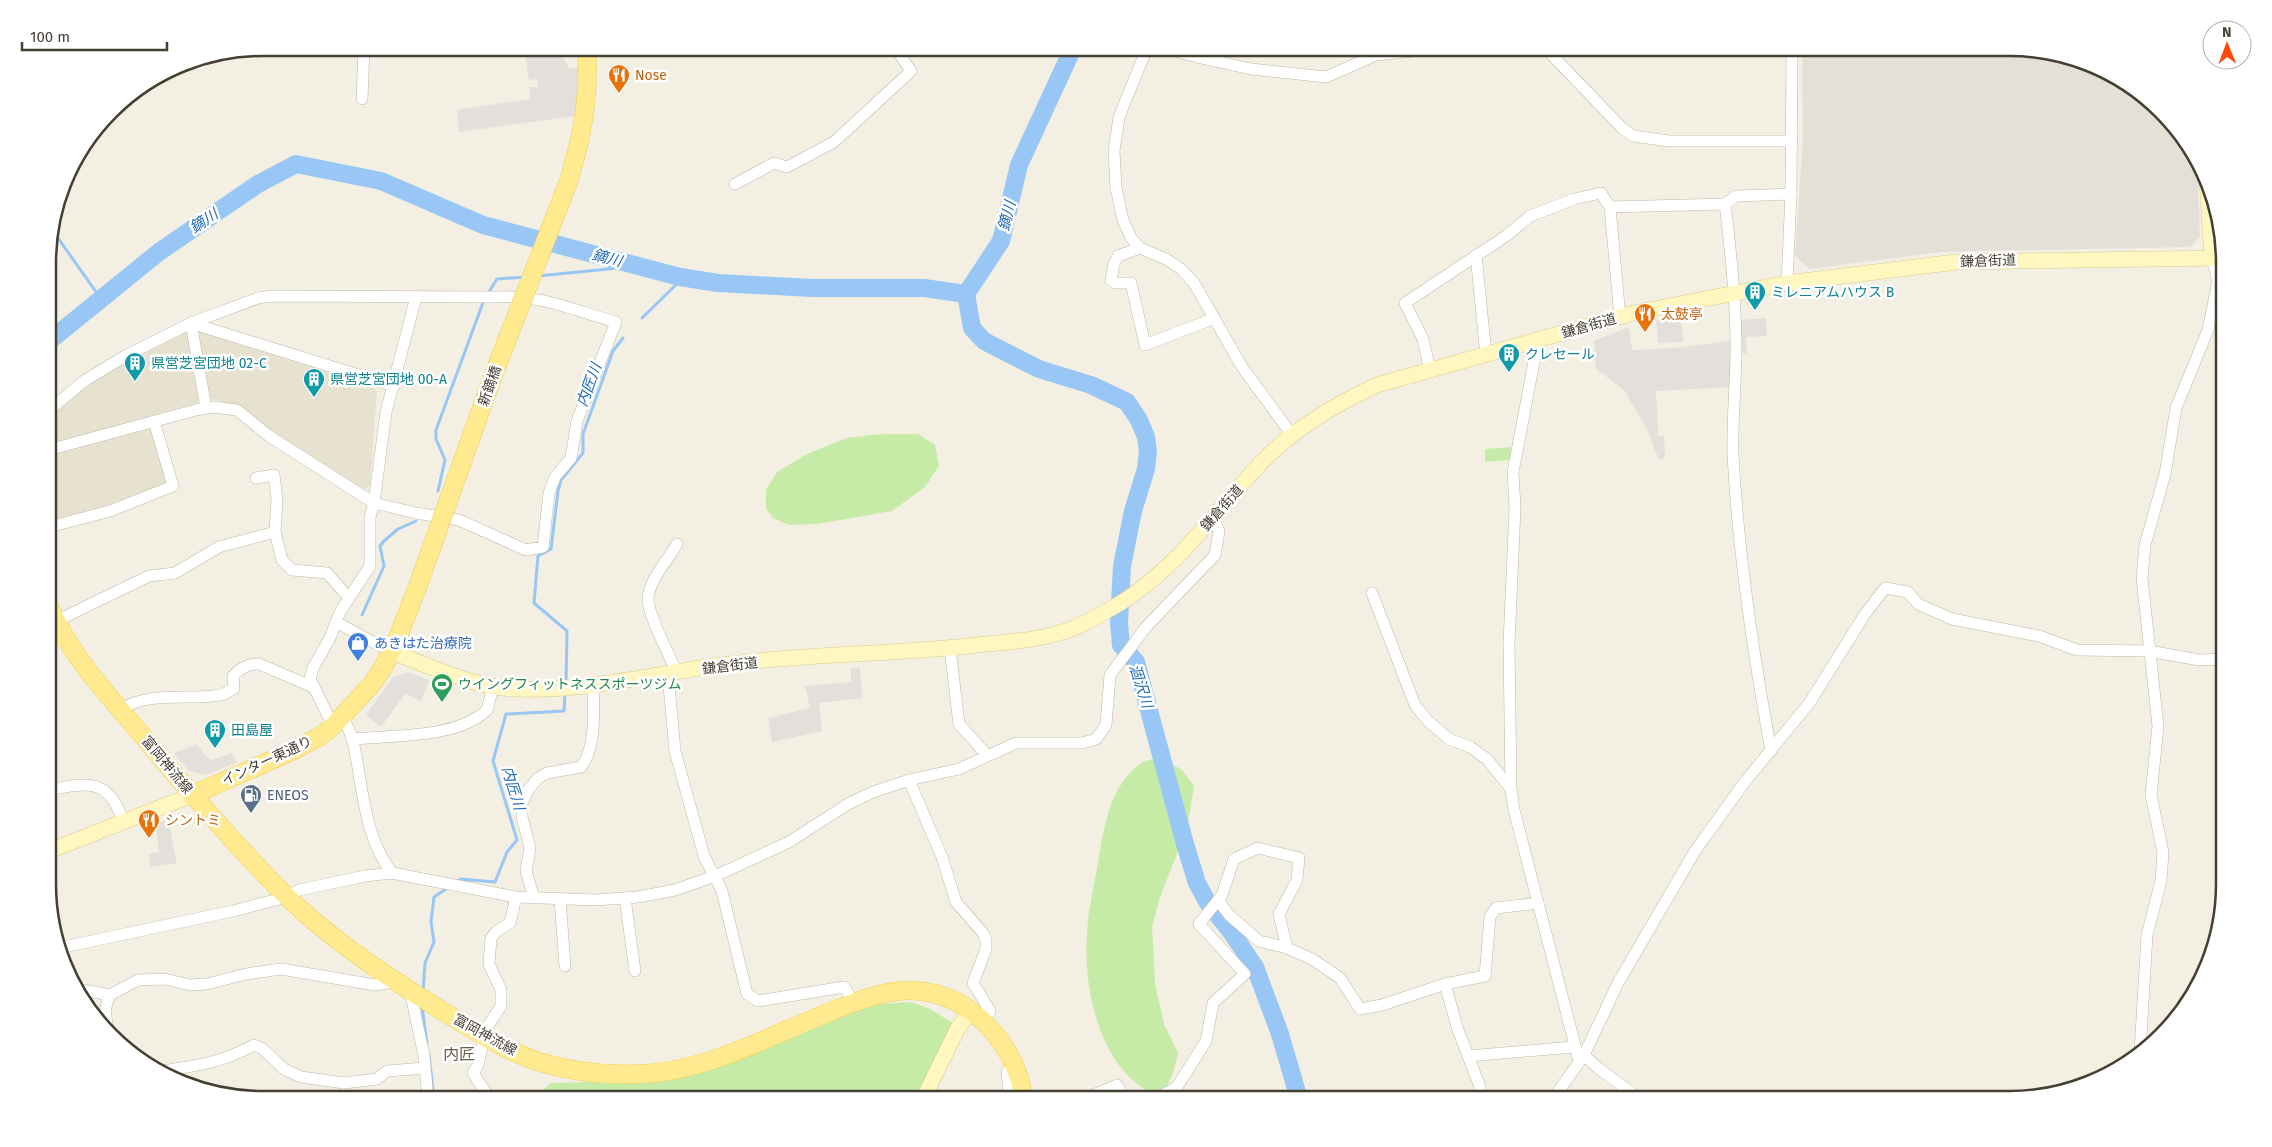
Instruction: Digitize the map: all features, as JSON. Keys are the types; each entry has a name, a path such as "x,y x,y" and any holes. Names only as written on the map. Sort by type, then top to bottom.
{"main road":[{"name":"新鏑橋","path":"416,590 493,376 568,183 586,114 587,56"},
{"name":"インター東通り","path":"192,796 290,752 338,721 372,684 391,652 416,590"},
{"name":"富岡神流線","path":"56,626 76,656 192,796 285,895 328,932 410,991 483,1036 542,1063 570,1069 608,1075 660,1072 684,1068 737,1050 854,1002 903,990 922,991 939,995 958,1003 977,1017 1005,1047 1015,1067 1022,1091"}],"street":[{"path":"362,99 364,56"},
{"path":"736,184 774,163 787,167 834,142 911,71 901,56"},
{"path":"1145,56 1119,118 1114,151 1116,188 1123,220 1131,238 1140,248 1166,259 1194,283 1242,367 1292,435"},
{"path":"1194,56 1251,69 1318,77 1326,77 1374,56"},
{"path":"1553,56 1622,128 1633,136 1699,143 1792,141"},
{"path":"1788,283 1792,56"},
{"path":"1430,370 1423,339 1405,303 1506,236 1530,216 1574,199 1601,193 1610,207 1620,317"},
{"path":"1610,207 1725,204 1736,196 1791,194"},
{"path":"1725,204 1735,293 1736,347 1733,452 1736,492 1744,577 1771,751"},
{"path":"1140,248 1118,256 1114,264 1111,280 1115,283 1131,283 1145,345 1214,318"},
{"path":"1476,255 1486,355"},
{"name":"鎌倉街道","path":"391,652 482,686 514,689 593,686 722,665 950,648 1036,638 1073,628 1121,603 1153,580 1189,547 1261,463 1292,435 1342,401 1377,385 1620,317 1788,283 1956,262 2216,258"},
{"path":"2141,1043 2147,935 2160,881 2162,852 2151,795 2158,726 2142,578 2145,545 2165,474 2176,408 2208,330 2216,291"},
{"path":"56,404 84,381 127,355 191,323 258,298 272,296 494,297 516,295 549,300 616,322 577,421 571,458 554,477 549,493 543,547 526,550 459,520 374,504 269,436 237,410 206,408 56,448"},
{"path":"392,873 382,861 368,822 352,739 314,688 310,679 313,668 348,597 370,566 370,517 374,504 386,412 416,296"},
{"path":"191,323 394,386"},
{"path":"191,323 206,408"},
{"path":"1538,341 1514,472 1515,508 1509,643 1511,789 1514,810 1574,1047 1582,1058 1629,1091"},
{"path":"56,525 110,511 173,486 154,421"},
{"path":"256,478 274,475 277,500 274,532 282,560 292,570 327,573 348,597"},
{"path":"66,947 233,911 279,899 299,890 365,876 392,873 516,897 560,899 625,898 675,890 715,876 789,842 848,804 873,792 909,780 959,769 1016,742 1082,743 1096,739 1106,725 1110,675 1146,627 1215,555 1219,531 1214,519"},
{"path":"56,616 149,576 175,573 220,547 274,532"},
{"path":"677,544 652,586 648,599 650,611 673,674 675,751 704,856 722,891 747,994 758,1002 844,987 854,1002"},
{"path":"1559,1091 1582,1058 1618,983 1695,851 1744,783 1810,702 1865,614 1885,588 1908,592 1918,604 1952,619 2039,636 2077,650 2149,651 2199,660 2216,659"},
{"path":"1372,593 1415,705 1428,721 1450,739 1488,759 1511,789"},
{"path":"336,622 391,652"},
{"path":"950,648 959,724 986,755"},
{"path":"121,710 129,704 155,698 219,696 228,693 234,688 233,676 238,670 251,663 259,664 314,688"},
{"path":"534,898 526,871 530,848 522,817 522,803 538,778 547,773 581,767 587,759 594,716 593,686"},
{"path":"352,739 441,731 467,724 487,710 493,687"},
{"path":"909,780 942,856 956,902 986,940 986,949 973,983 990,1011 958,1028 927,1091"},
{"path":"56,789 94,784 104,789 117,804 123,821"},
{"name":"インター東通り","path":"56,847 192,796"},
{"path":"1169,1091 1177,1086 1206,1042 1212,1003 1245,974 1199,924 1222,895 1234,859 1258,848 1299,858 1297,880 1279,914 1287,948"},
{"path":"485,1091 474,1073 478,1066 483,1036 500,1006 500,990 489,964 491,938 497,931 510,923 516,897"},
{"path":"625,898 635,971"},
{"path":"560,899 565,966"},
{"path":"1218,900 1228,916 1258,941 1287,948 1312,959 1340,978 1360,1009 1382,1005 1445,984 1485,976 1490,917 1496,908 1538,903"},
{"path":"106,1018 105,1005 110,995 138,980 165,979 190,985 207,984 246,974 281,969 374,985 388,983 392,978"},
{"path":"1445,984 1458,1030 1480,1091"},
{"path":"86,991 110,995"},
{"path":"410,991 424,1055 427,1091"},
{"path":"173,1069 231,1058 254,1045 263,1049 284,1068 301,1077 344,1084 376,1079 387,1071 425,1068"},
{"path":"1468,1056 1574,1047"},
{"path":"1009,1091 1006,1072 1015,1067"},
{"path":"1102,1091 1116,1085 1119,1091"}],"shaded area":[{"path":"525,56 562,56 569,68 581,68 576,116 459,132 457,110 530,99 530,87 538,87 537,79 529,80"},
{"path":"1802,56 2009,56 2036,58 2062,63 2088,72 2124,91 2155,117 2173,137 2198,180 2200,237 2190,247 1940,252 1810,269 1795,256 1803,138"},
{"path":"1681,316 1683,342 1658,343 1656,320"},
{"path":"1766,318 1767,336 1746,337 1747,353 1739,354 1739,320"},
{"path":"1629,327 1632,350 1674,348 1730,341 1731,387 1656,391 1658,435 1664,436 1665,458 1659,460 1646,427 1624,390 1596,369 1594,341"},
{"path":"194,328 373,387 377,392 370,486 363,490 264,427 240,406 208,398"},
{"path":"188,330 201,403 159,413 155,418 56,442 56,408 105,373"},
{"path":"154,428 171,484 56,522 56,453"},
{"path":"860,667 862,698 819,703 822,731 772,742 768,718 810,708 805,686 851,682 851,668"},
{"path":"408,672 429,680 421,701 405,694 381,727 366,715 393,677"},
{"path":"197,744 204,755 212,760 232,753 237,763 205,775 189,771 174,753"},
{"path":"168,820 177,863 150,867 149,854 159,852 156,823"}],"green space":[{"path":"881,434 918,434 935,445 939,466 925,487 892,511 817,524 789,525 773,518 766,508 766,490 777,472 807,454 847,438"},
{"path":"1511,447 1510,460 1485,462 1485,449"},
{"path":"1165,760 1182,770 1194,786 1187,828 1160,897 1152,927 1155,984 1164,1024 1178,1053 1173,1073 1167,1086 1156,1091 1149,1091 1134,1081 1119,1065 1107,1046 1098,1024 1092,1001 1086,955 1090,907 1110,807 1123,782 1132,771 1143,762"},
{"path":"912,1002 930,1009 953,1023 919,1091 542,1091 551,1083 589,1082 667,1071 856,1009 881,1004"}],"waterway":[{"name":"鏑川","path":"966,294 1001,241 1019,165 1069,56"},
{"name":"鏑川","path":"56,336 159,252 258,184 296,164 381,181 483,225 680,277 718,283 812,288 924,288 966,294"},
{"path":"58,238 101,299"},
{"path":"538,276 638,266"},
{"path":"487,295 497,279 525,277"},
{"name":"内匠川","path":"642,318 684,277"},
{"name":"涸沢川","path":"966,294 972,328 984,341 1039,369 1091,385 1127,402 1139,420 1146,437 1148,451 1146,469 1133,511 1122,566 1119,623 1121,645 1136,662 1197,883 1208,903 1232,933 1255,967 1280,1034 1297,1091"},
{"path":"438,491 445,460 436,439 436,430 484,300"},
{"name":"内匠川","path":"566,682 567,631 534,603 538,556 551,549 561,480 583,453 583,434 613,351 623,338"},
{"path":"362,615 384,566 380,546 398,529 416,521"},
{"name":"内匠川","path":"456,882 461,879 495,882 507,852 517,840 493,761 506,714 564,711 565,691"},
{"name":"内匠川","path":"423,992 425,963 434,942 431,922 434,897 449,887"},
{"name":"内匠川","path":"422,1006 427,1044"},
{"name":"内匠川","path":"429,1055 433,1091"}],"place":[{"name":"Nose","path":"619,94"},
{"name":"ミレニアムハウス B","path":"1755,311"},
{"name":"太鼓亭","path":"1645,333"},
{"name":"クレセール","path":"1509,373"},
{"name":"県営芝宮団地 02-C","path":"135,382"},
{"name":"県営芝宮団地 00-A","path":"314,398"},
{"name":"あきはた治療院","path":"358,662"},
{"name":"ウイングフィットネススポーツジム","path":"442,703"},
{"name":"田島屋","path":"215,749"},
{"name":"ENEOS","path":"251,814"},
{"name":"シントミ","path":"149,839"}],"district":[{"name":"内匠","path":"459,1054"}]}
